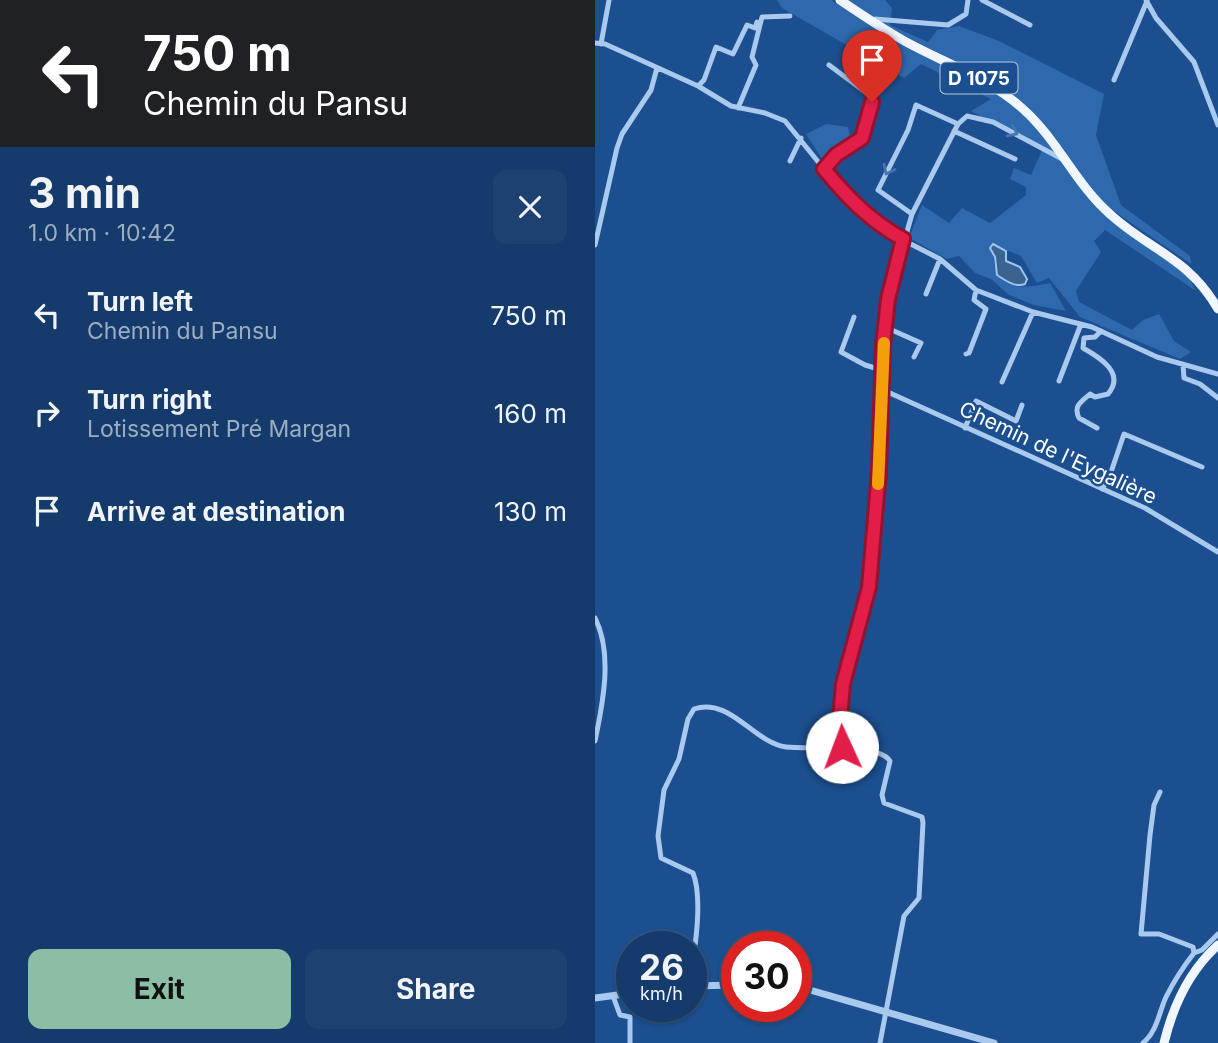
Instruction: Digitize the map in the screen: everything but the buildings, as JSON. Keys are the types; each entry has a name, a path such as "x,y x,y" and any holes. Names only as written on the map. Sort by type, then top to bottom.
{"main road":[{"name":"D 1075","path":"840,0 872,21 1003,93 1039,125 1103,208 1125,227 1186,268 1200,282 1218,309"},
{"path":"1161,1043 1184,988 1204,958 1218,945"}],"street":[{"path":"609,0 598,43 698,86 738,108 777,116 800,138 851,201 867,216 940,259 976,290 1033,312 1101,331 1157,357 1218,373"},
{"path":"872,21 875,19 948,25 966,14 968,0"},
{"path":"982,0 1030,25"},
{"path":"1114,80 1147,1"},
{"path":"1147,1 1156,18 1194,62 1218,125"},
{"path":"738,108 756,65 752,57 762,17 790,16"},
{"path":"698,86 704,80 716,47 733,54 747,25 755,28 758,18"},
{"path":"824,169 836,155 862,138 872,102 870,94 829,65"},
{"path":"595,245 617,148 622,134 651,90 657,68"},
{"path":"912,214 878,190 908,130 916,105 958,124"},
{"path":"842,747 840,719 843,684 850,653 868,600 888,299 912,214 954,131 967,116 980,117 1036,143 1060,160 1066,161"},
{"path":"954,131 1015,159"},
{"path":"790,161 800,138"},
{"path":"926,294 940,259"},
{"path":"966,355 986,309 974,300 976,290"},
{"path":"1002,382 1033,312"},
{"path":"854,317 841,352 865,365 882,370"},
{"path":"1059,381 1081,324"},
{"path":"885,327 921,343 914,357"},
{"path":"1097,428 1079,418 1077,411 1079,403 1090,394 1095,397 1108,394 1115,384 1109,367 1083,348 1084,338 1095,337 1101,331"},
{"path":"1183,365 1184,377 1200,384 1218,398"},
{"name":"Chemin de l'Eygalière","path":"881,389 1145,508 1218,552"},
{"path":"965,428 976,401 1016,421 1022,405"},
{"path":"1102,489 1109,478 1123,434 1202,467"},
{"path":"595,618 603,643 605,665 595,741"},
{"path":"696,931 693,873 660,858 658,845 665,783 679,759 688,719 694,709 701,706 720,710 776,744 800,748 842,747 888,757 890,767 882,801 887,806 923,820 919,898 904,916 880,1043"},
{"path":"1160,793 1154,805 1140,934 1159,934 1193,947 1194,953"},
{"path":"1143,1043 1152,1033 1180,972 1194,953 1202,950 1218,934"},
{"path":"812,991 994,1043"},
{"path":"598,996 616,995"},
{"path":"613,996 620,1015 630,1017 630,1043"}],"shaded area":[{"path":"777,0 831,0 873,26 996,92 1038,127 1087,195 1185,270 1196,291 1105,230 1094,241 1101,252 1076,291 1079,302 1132,330 1143,320 1159,314 1174,341 1191,352 1180,359 1080,317 1049,278 1037,283 1021,256 993,245 995,267 1005,281 1019,286 1050,283 1066,311 1034,305 1009,295 991,279 975,273 959,256 947,259 909,238 922,205 949,223 962,208 990,223 1026,195 1026,187 1010,179 1014,168 1031,175 1042,150 971,111 991,99 921,64 904,78 782,8"},
{"path":"847,0 885,0 892,8 890,25 928,42 937,30 959,26 999,41 1104,94 1096,135 1121,205 1190,256 1191,264 1102,203 1054,136 1020,101 994,82 886,26"},
{"path":"826,124 848,127 850,136 822,159 806,134"},
{"path":"993,244 1006,251 1006,261 1020,267 1027,279 1025,284 1014,284 997,275 995,257 990,248"}],"slow traffic":[{"path":"878,484 884,343"}],"route":[{"path":"842,747 840,719 843,684 850,653 868,600 879,471 883,346 888,299 903,239 867,216 824,169 836,155 862,138 872,102"}]}
